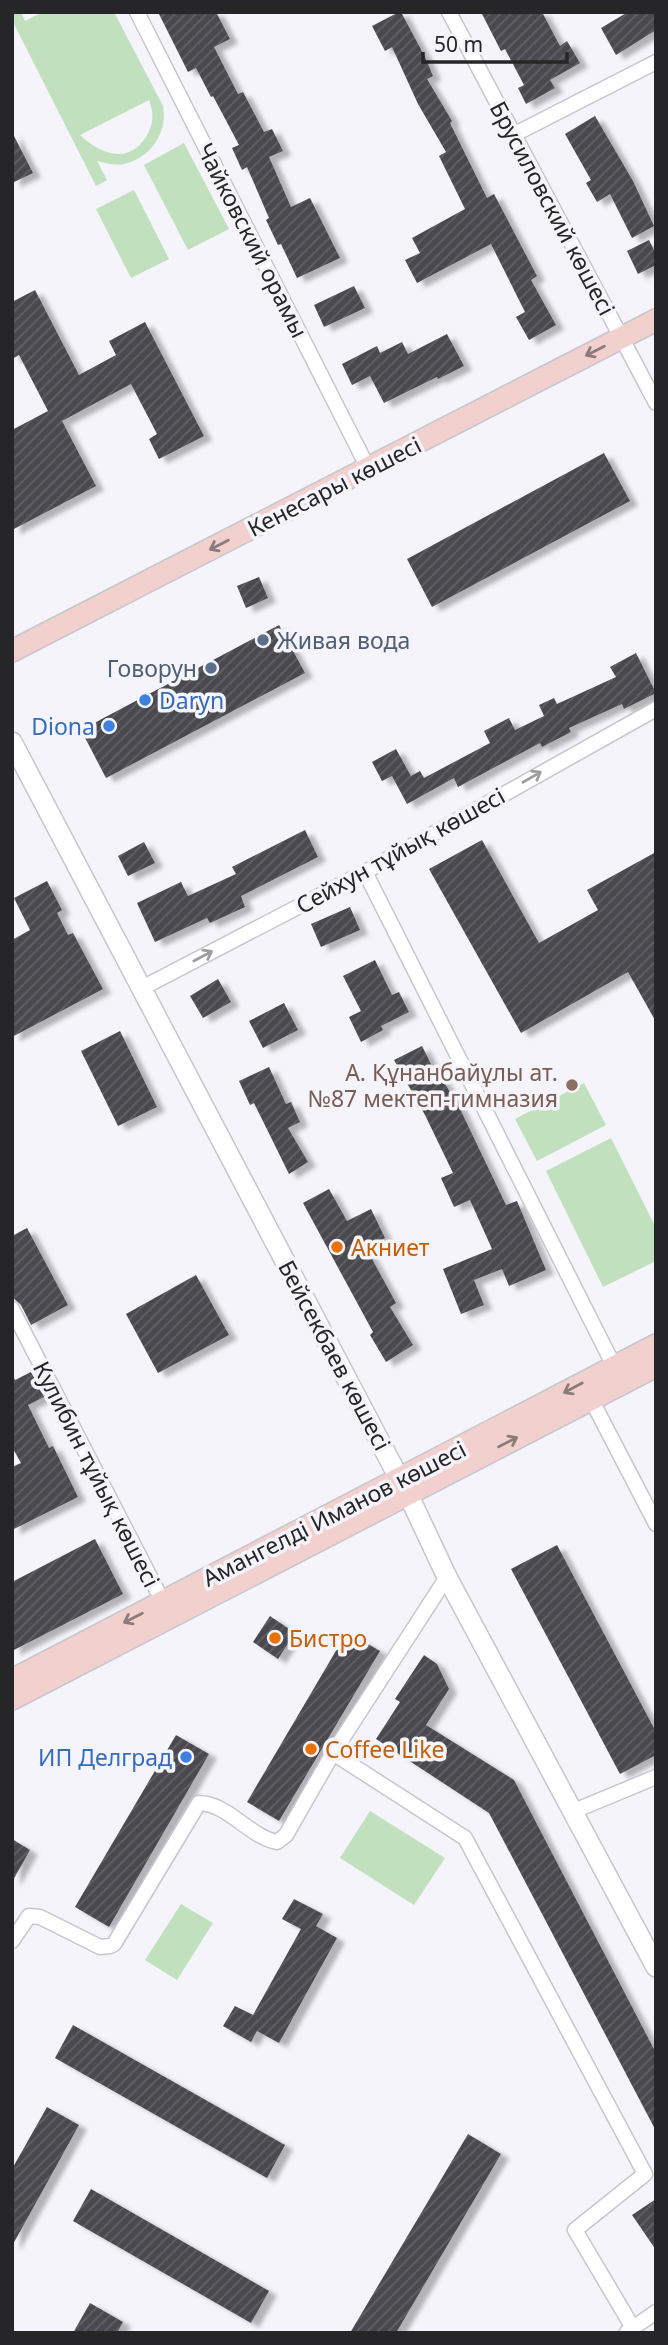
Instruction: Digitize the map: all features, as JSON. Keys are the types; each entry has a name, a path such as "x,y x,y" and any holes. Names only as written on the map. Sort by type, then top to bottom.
{"main road":[{"name":"Кенесары көшесі","path":"12,651 656,320"},
{"name":"Амангелді Иманов көшесі","path":"12,1699 404,1487 614,1366 656,1345"},
{"name":"Амангелді Иманов көшесі","path":"12,1680 163,1602 592,1399 656,1366"}],"street":[{"name":"Чайковский орамы","path":"137,12 368,468"},
{"name":"Брусиловский көшесі","path":"449,12 656,403"},
{"path":"513,135 656,62"},
{"name":"Сейхун тұйық көшесі","path":"142,988 365,872 656,709"},
{"name":"Бейсекбаев көшесі","path":"12,742 404,1487 447,1577 656,1968"},
{"path":"365,872 614,1366"},
{"name":"Кулибин тұйық көшесі","path":"12,1309 163,1602"},
{"path":"592,1399 656,1524"},
{"path":"12,1941 29,1916 40,1917 100,1947 114,1944 199,1803 212,1804 265,1840 277,1842 286,1835 333,1753 447,1577"},
{"path":"333,1753 465,1838 645,2174 575,2230 629,2330 656,2312"},
{"path":"574,1811 656,1777"}],"green space":[{"path":"12,12 21,12 25,21 43,12 114,12 163,106 163,125 150,150 124,164 97,161 107,180 96,186 12,20","holes":["149,100 151,128 139,146 131,151 114,154 96,147 80,135"]},
{"path":"184,143 229,229 188,250 144,165"},
{"path":"134,190 169,259 131,278 96,209"},
{"path":"584,1083 606,1125 537,1161 515,1119"},
{"path":"611,1138 656,1228 656,1261 603,1287 546,1171"},
{"path":"370,1811 445,1858 414,1905 340,1858"},
{"path":"181,1904 213,1923 177,1980 145,1960"}],"building":[{"path":"158,12 216,12 230,39 214,47 238,94 243,92 264,132 272,129 283,151 269,157 291,207 310,198 340,258 297,278 266,220 269,218 247,167 242,170 232,148 239,145 196,68 188,72"},
{"path":"399,12 425,57 433,76 427,79 452,121 450,123 487,198 494,194 537,276 531,280 556,325 529,340 516,317 525,312 491,244 417,283 405,260 420,253 412,238 465,209 439,156 446,152 418,104 392,47 385,51 372,26"},
{"path":"481,12 542,12 560,46 567,41 580,63 550,80 555,88 526,104 518,88 524,85 505,49 501,51"},
{"path":"628,12 656,12 656,30 616,55 601,28"},
{"path":"595,116 633,181 654,226 632,238 610,194 597,202 586,183 591,180 565,134"},
{"path":"12,132 33,173 12,183"},
{"path":"649,240 656,254 656,265 638,274 627,251"},
{"path":"354,286 365,308 324,327 314,305"},
{"path":"35,290 79,375 116,355 109,341 145,322 204,436 159,459 149,439 157,434 131,384 62,421 96,486 12,530 12,430 48,411 19,355 12,359 12,302"},
{"path":"447,334 464,366 384,403 370,376 352,385 342,364 377,346 380,353 402,342 408,354"},
{"path":"604,453 630,501 432,607 407,559"},
{"path":"259,577 268,598 246,608 237,586"},
{"path":"279,625 305,673 106,778 81,730"},
{"path":"636,653 656,693 624,709 622,704 569,728 571,732 542,747 540,743 458,787 454,778 407,804 392,776 382,781 372,762 396,749 411,776 420,771 424,778 490,743 484,731 509,718 515,730 544,716 539,705 554,698 557,704 616,677 610,667"},
{"path":"305,830 318,857 241,896 245,907 210,923 207,918 155,942 137,903 181,882 188,896 236,874 232,867"},
{"path":"482,840 539,943 598,910 587,890 656,852 656,1022 628,972 521,1033 429,869"},
{"path":"144,842 155,863 128,876 118,856"},
{"path":"47,881 62,910 57,913 68,935 73,933 103,989 12,1037 12,940 30,930 14,898"},
{"path":"350,907 360,930 321,947 311,924"},
{"path":"375,960 392,995 399,992 409,1012 381,1026 383,1030 361,1042 349,1017 361,1011 343,976"},
{"path":"218,979 231,1002 203,1018 190,996"},
{"path":"284,1003 298,1030 263,1048 249,1021"},
{"path":"120,1031 157,1107 118,1126 81,1051"},
{"path":"422,1046 438,1078 441,1077 461,1111 506,1205 517,1201 546,1270 509,1286 502,1269 474,1280 484,1305 461,1314 443,1269 492,1249 470,1200 454,1207 441,1178 453,1173 394,1060"},
{"path":"269,1067 286,1104 291,1102 300,1122 288,1128 308,1162 289,1174 254,1103 250,1105 239,1081"},
{"path":"329,1189 347,1221 371,1209 385,1238 366,1248 396,1303 390,1307 413,1345 386,1362 370,1335 373,1332 303,1203"},
{"path":"27,1228 68,1305 31,1325 21,1305 12,1297 12,1236"},
{"path":"196,1275 229,1335 158,1373 126,1314"},
{"path":"31,1372 44,1397 28,1405 49,1448 53,1446 78,1497 12,1530 12,1467 21,1463 12,1447 12,1374 15,1380"},
{"path":"95,1539 123,1594 12,1651 12,1582"},
{"path":"557,1545 656,1732 656,1755 620,1774 511,1569"},
{"path":"270,1616 295,1633 278,1659 253,1642"},
{"path":"347,1632 380,1651 279,1821 247,1802"},
{"path":"424,1655 437,1664 449,1689 426,1725 514,1780 656,2053 656,2131 489,1813 376,1739 400,1702 395,1699"},
{"path":"176,1735 209,1754 109,1927 75,1907"},
{"path":"12,1839 30,1850 12,1882"},
{"path":"294,1899 323,1914 316,1926 337,1938 279,2043 257,2031 251,2042 223,2026 235,2006 253,2015 301,1929 282,1919"},
{"path":"73,2025 285,2145 267,2178 55,2058"},
{"path":"47,2107 79,2125 12,2246 12,2169"},
{"path":"468,2134 501,2154 396,2333 350,2333"},
{"path":"91,2189 269,2291 251,2323 73,2221"},
{"path":"656,2199 656,2250 632,2215"},
{"path":"90,2303 123,2322 117,2333 73,2333"}],"place":[{"name":"Живая вода","path":"263,640"},
{"name":"Говорун","path":"211,668"},
{"name":"Daryn","path":"145,700"},
{"name":"Diona","path":"109,726"},
{"name":"А. Құнанбайұлы ат. №87 мектеп-гимназия","path":"572,1085"},
{"name":"Акниет","path":"337,1247"},
{"name":"Бистро","path":"275,1638"},
{"name":"Coffee Like","path":"311,1749"},
{"name":"ИП Делград","path":"186,1757"}]}
